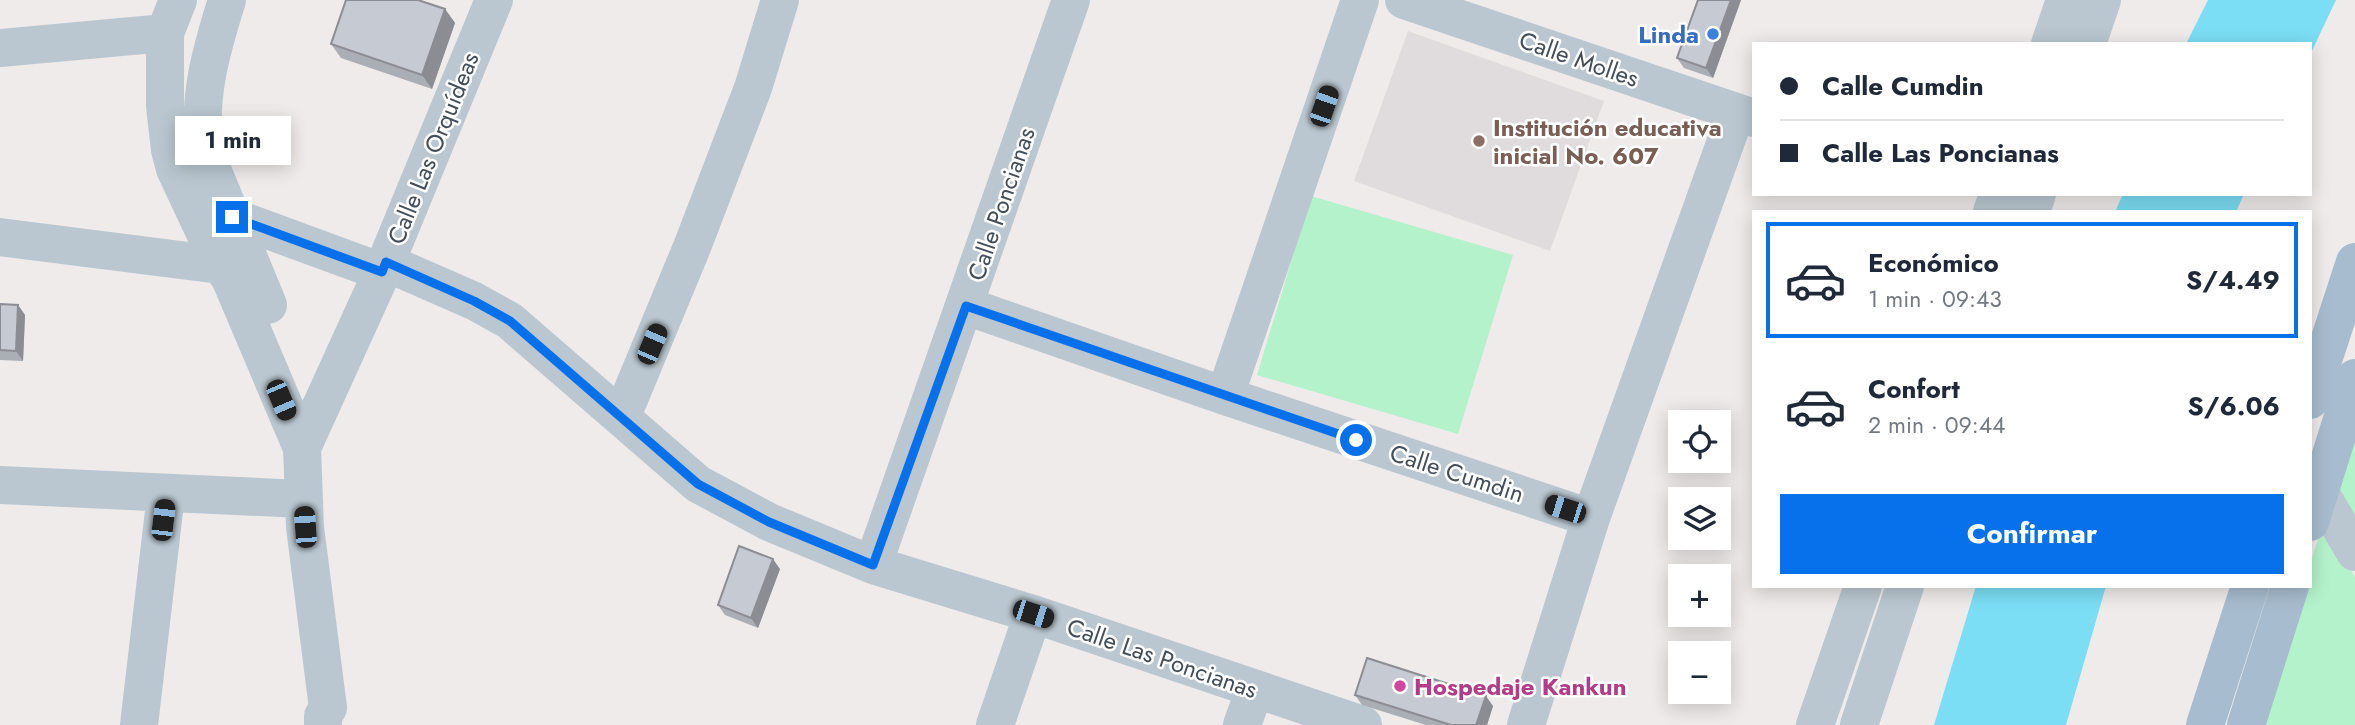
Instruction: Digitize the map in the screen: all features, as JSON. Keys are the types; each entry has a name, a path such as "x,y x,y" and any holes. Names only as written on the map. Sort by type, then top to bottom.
{"main road":[{"path":"2312,394 2355,262"},
{"path":"2313,497 2355,378"},
{"path":"2205,725 2249,588"},
{"path":"2246,725 2289,588"}],"street":[{"path":"227,0 209,58 202,129 205,152 232,217 309,432 302,499 328,708 319,722"},
{"name":"Calle Las Orquídeas","path":"309,432 384,267 494,0"},
{"path":"622,416 692,247 753,88 780,0"},
{"name":"Calle Poncianas","path":"873,565 966,306 1071,0"},
{"path":"1225,396 1360,0"},
{"name":"Calle Molles","path":"1404,0 1745,116"},
{"path":"2051,42 2065,0"},
{"path":"2089,42 2102,0"},
{"path":"0,48 171,15 165,106 175,169 220,265 230,278 309,432"},
{"path":"1526,725 1591,517 1745,116"},
{"path":"2003,201 2027,196"},
{"name":"Calle Las Poncianas","path":"232,217 384,267 474,301 510,321 704,488 769,522 873,565 1033,614 1363,725"},
{"path":"0,237 220,265"},
{"name":"Calle Cumdin","path":"966,306 1225,396 1591,517"},
{"path":"0,485 302,499"},
{"path":"139,725 166,494"},
{"path":"2313,497 2355,552"},
{"path":"1815,725 1862,588"},
{"path":"1858,725 1904,588"},
{"path":"995,725 1033,614"},
{"path":"1242,725 1255,689"}],"shaded area":[{"name":"Institución educativa inicial No. 607","path":"1408,31 1604,101 1550,251 1354,181"}],"green space":[{"path":"1311,196 1513,255 1458,434 1257,375"},
{"path":"2355,425 2355,528 2333,492"},
{"path":"2323,524 2355,577 2355,725 2260,725 2302,588 2312,588 2312,558"}],"water":[{"path":"2208,0 2336,0 2312,51 2312,42 2187,42"},
{"path":"2122,196 2243,196 2237,210 2116,210"},
{"path":"1975,588 2105,588 2066,725 1934,725"}],"building":[{"path":"346,0 418,0 445,9 422,75 331,44"},
{"name":"Linda","path":"1698,0 1731,0 1706,68 1677,58"},
{"path":"0,304 18,305 16,351 0,350"},
{"path":"739,546 773,559 751,618 718,605"},
{"name":"Hospedaje Kankun","path":"1367,658 1486,696 1476,725 1451,725 1355,695"}],"place":[{"name":"Linda","path":"1713,34"},
{"name":"Institución educativa inicial No. 607","path":"1479,141"},
{"name":"Hospedaje Kankun","path":"1400,686"}],"route":[{"path":"232,217 382,272 386,262 474,301 510,321 698,484 769,522 873,565 966,306 1356,440"}]}
